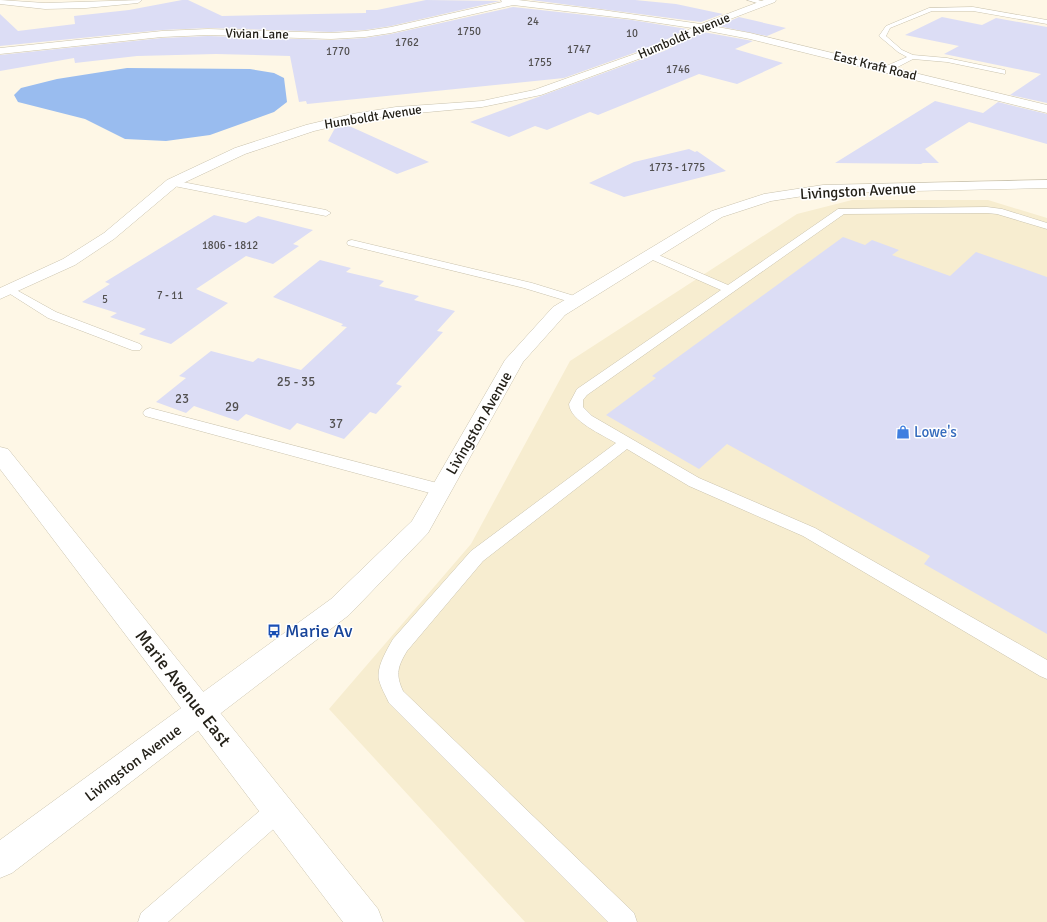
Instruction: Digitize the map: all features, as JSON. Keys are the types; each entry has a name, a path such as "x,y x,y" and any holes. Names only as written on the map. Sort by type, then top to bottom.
{"street":[{"path":"0,2 45,6 86,5 138,0"},
{"name":"Vivian Lane","path":"0,51 162,34 208,32 331,36 365,34 391,30 509,1 703,26"},
{"name":"Humboldt Avenue","path":"6,292 69,262 109,236 172,183 240,151 310,128 359,117 396,111 482,104 537,93 660,48 703,26 768,2"},
{"name":"East Kraft Road","path":"703,26 1047,108"},
{"name":"Livingston Avenue","path":"0,861 340,607 420,527 515,360 559,311 717,214 769,198 824,189 1047,184"},
{"name":"Marie Avenue East","path":"0,454 202,711 365,922"}],"lane":[{"path":"750,0 768,2"},
{"path":"1002,72 947,60 912,56 900,51 882,36 888,27 931,9 973,9 1047,22"},
{"path":"887,69 912,56"},
{"path":"172,183 326,213"},
{"path":"1047,226 998,211 987,210 842,211 582,392 575,400 575,406 587,419 694,482 809,532 1047,670"},
{"path":"352,243 528,285 577,300"},
{"path":"650,255 728,289"},
{"path":"6,292 52,315 136,347"},
{"path":"150,413 441,490"},
{"path":"625,922 396,697 388,679 391,660 400,645 477,556 627,442"},
{"path":"150,922 278,810"}],"shaded area":[{"path":"852,200 988,200 1047,218 1047,922 525,922 329,709 471,544 570,361 797,214"}],"water":[{"path":"127,68 250,69 274,73 284,78 287,102 274,112 210,135 166,141 125,139 85,119 18,102 14,95 21,88 57,79"}],"building":[{"path":"188,0 222,16 366,13 366,10 377,10 426,0 500,1 391,26 365,30 331,32 208,28 162,30 0,46 0,14 18,31 75,24 74,16 129,10"},
{"path":"531,0 635,0 676,4 723,14 701,22"},
{"path":"513,7 632,20 687,29 656,45 564,78 307,104 306,101 299,102 290,56 216,54 137,56 75,63 74,58 0,71 0,55 162,38 208,36 331,40 365,38 391,34"},
{"path":"739,17 786,28 767,36 718,26"},
{"path":"942,17 982,25 996,18 1047,27 1047,103 1010,95 1041,74 944,54 959,46 905,35"},
{"path":"703,32 753,41 735,49 783,63 737,84 699,74 598,115 590,112 547,130 535,126 509,137 470,122 664,51"},
{"path":"935,101 983,113 998,102 1047,114 1047,144 969,122 925,149 939,163 835,163"},
{"path":"347,125 429,162 397,174 328,141 335,128"},
{"path":"689,149 695,152 697,151 726,171 624,197 589,183 634,162"},
{"path":"214,215 246,223 258,216 313,230 293,244 299,246 273,264 246,256 196,289 228,303 171,344 139,334 146,329 110,317 117,313 82,302 110,284 105,282"},
{"name":"Lowe's","path":"843,237 865,245 872,240 899,250 892,255 950,276 976,252 1047,277 1047,634 924,564 930,556 727,444 699,469 606,415 656,378 652,376"},
{"path":"320,260 351,268 346,272 384,281 379,286 419,296 414,300 455,311 437,331 443,332 396,384 402,386 376,414 370,412 344,439 297,423 290,430 246,414 238,421 194,406 186,413 156,402 186,378 179,376 211,351 253,362 258,358 301,370 347,327 341,326 343,324 273,297"}],"place":[{"name":"Lowe's","path":"903,432"},
{"name":"Marie Av","path":"274,631"}]}
